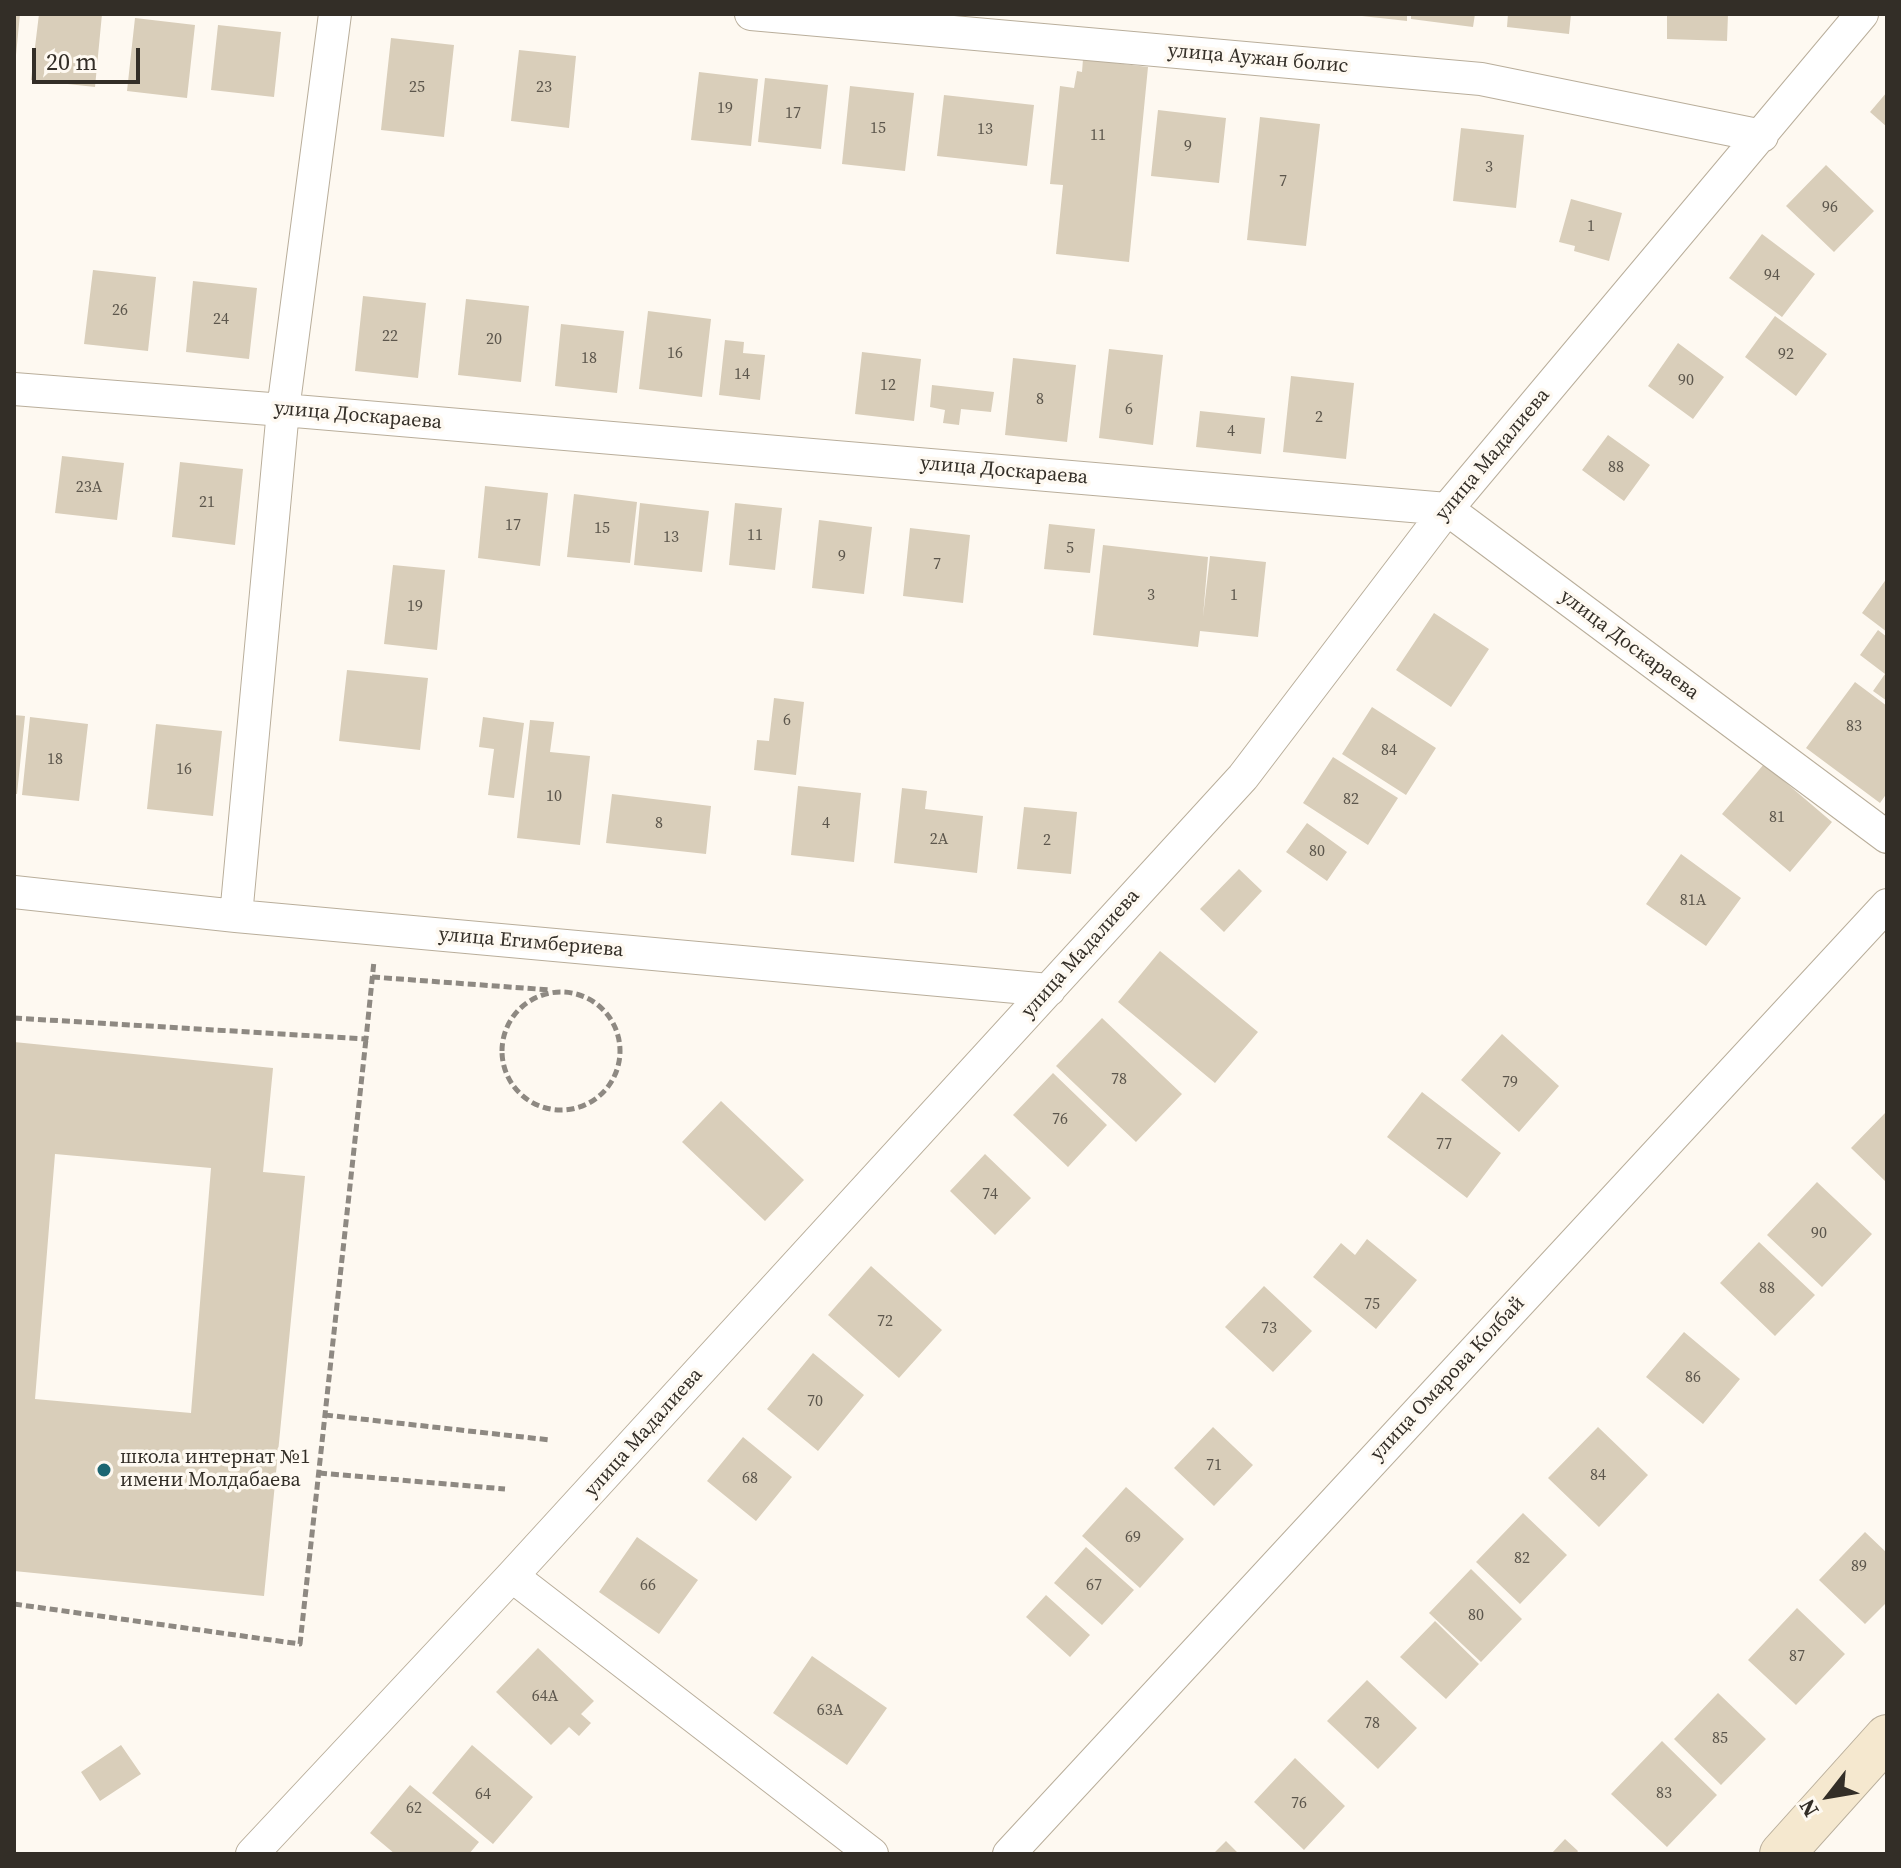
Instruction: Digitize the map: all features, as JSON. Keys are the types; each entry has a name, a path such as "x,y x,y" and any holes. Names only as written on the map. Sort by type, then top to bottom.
{"main road":[{"path":"1782,1854 1887,1737"}],"street":[{"path":"236,916 283,410 335,14"},
{"name":"улица Аужан болис","path":"751,14 1481,79 1762,136"},
{"name":"улица Мадалиева","path":"252,1854 512,1576 1243,777 1447,509 1862,14"},
{"name":"улица Доскараева","path":"14,389 1447,509 1887,837"},
{"name":"улица Егимбериева","path":"14,892 236,916 1049,990"},
{"name":"улица Омарова Колбай","path":"1009,1854 1887,905"},
{"path":"512,1576 872,1854"}],"path":[{"path":"14,1604 300,1644 375,955"},
{"path":"372,977 559,991 577,993 593,1001 608,1013 617,1029 621,1048 619,1066 612,1083 599,1097 583,1106 565,1110 545,1108 528,1100 514,1087 505,1070 502,1051 505,1032 513,1016 526,1003 542,994 559,991"},
{"path":"14,1018 366,1039"},
{"path":"325,1415 550,1440"},
{"path":"319,1473 505,1489"}],"building":[{"path":"14,14 20,14 16,55 14,54"},
{"path":"39,14 102,14 95,87 31,80"},
{"path":"1407,14 1407,21 1362,16"},
{"path":"1411,14 1475,14 1473,27 1411,19"},
{"path":"1508,14 1571,14 1569,34 1507,27"},
{"path":"1667,14 1728,14 1727,41 1667,39"},
{"path":"135,18 195,25 187,98 127,91"},
{"path":"218,25 281,32 274,97 211,90"},
{"path":"391,38 454,45 444,137 381,130"},
{"path":"519,50 576,56 569,128 511,121"},
{"path":"1083,59 1148,67 1129,262 1056,254 1063,185 1050,184 1060,86 1074,88 1077,71 1082,72"},
{"path":"699,72 758,79 751,146 691,140"},
{"path":"765,78 828,85 821,149 758,142"},
{"path":"850,86 914,93 905,171 842,164"},
{"path":"1887,92 1887,127 1870,112"},
{"path":"944,95 1034,105 1027,166 937,156"},
{"path":"1158,110 1226,118 1219,183 1151,176"},
{"path":"1260,117 1320,124 1306,246 1247,240"},
{"path":"1461,128 1524,135 1516,208 1453,201"},
{"path":"1826,165 1874,211 1834,252 1786,206"},
{"path":"1571,199 1622,213 1609,261 1574,251 1575,246 1559,242"},
{"path":"1762,234 1815,274 1782,317 1729,278"},
{"path":"93,270 156,277 148,351 84,344"},
{"path":"193,281 257,288 249,359 186,352"},
{"path":"363,296 426,303 418,378 355,371"},
{"path":"466,299 529,306 521,382 458,375"},
{"path":"648,311 711,319 702,397 639,389"},
{"path":"1775,316 1827,354 1796,396 1745,357"},
{"path":"561,324 624,331 617,393 555,386"},
{"path":"725,340 744,342 743,353 765,355 760,400 719,395"},
{"path":"1678,343 1724,377 1693,419 1648,386"},
{"path":"1109,349 1163,355 1153,445 1099,438"},
{"path":"862,352 921,359 914,421 855,414"},
{"path":"1013,358 1076,365 1067,442 1005,435"},
{"path":"1291,376 1354,383 1346,459 1283,452"},
{"path":"932,385 994,392 991,412 961,409 959,425 943,423 945,410 930,407"},
{"path":"1200,411 1265,418 1261,454 1196,447"},
{"path":"1608,435 1650,465 1624,501 1582,470"},
{"path":"62,456 124,463 117,520 55,513"},
{"path":"180,462 243,469 235,545 172,537"},
{"path":"485,486 548,493 540,566 478,558"},
{"path":"574,494 637,502 630,563 567,557"},
{"path":"640,503 709,511 702,572 634,565"},
{"path":"735,503 782,508 775,570 729,565"},
{"path":"819,520 872,527 864,594 812,588"},
{"path":"1049,524 1095,529 1090,573 1044,569"},
{"path":"910,528 970,535 963,603 903,596"},
{"path":"1103,545 1208,557 1203,617 1210,556 1266,562 1258,637 1200,631 1198,647 1093,635"},
{"path":"393,565 445,570 437,650 384,644"},
{"path":"1887,578 1887,632 1862,613"},
{"path":"1434,613 1489,649 1451,707 1396,670"},
{"path":"1878,630 1887,637 1887,701 1873,691 1885,674 1860,655"},
{"path":"347,670 428,678 420,750 339,741"},
{"path":"1855,682 1887,706 1887,793 1880,803 1806,748"},
{"path":"774,698 804,702 796,775 754,770 757,740 769,741"},
{"path":"1372,707 1436,748 1406,795 1342,754"},
{"path":"14,715 25,716 17,794 14,794"},
{"path":"30,717 88,724 79,801 22,795"},
{"path":"483,717 524,723 514,798 488,795 494,749 479,747"},
{"path":"530,720 554,722 550,752 590,756 580,845 517,838"},
{"path":"156,724 222,731 213,816 147,809"},
{"path":"1333,757 1398,798 1368,845 1303,803"},
{"path":"1764,764 1832,822 1790,872 1722,814"},
{"path":"798,786 861,793 854,862 791,855"},
{"path":"902,788 927,791 925,809 983,816 977,873 894,863"},
{"path":"612,794 711,806 706,854 606,843"},
{"path":"1024,807 1077,812 1071,874 1017,869"},
{"path":"1307,823 1347,852 1327,881 1286,852"},
{"path":"1681,854 1741,898 1706,946 1646,904"},
{"path":"1239,869 1262,891 1224,932 1200,909"},
{"path":"1160,951 1258,1032 1215,1083 1118,1002"},
{"path":"1102,1018 1182,1094 1136,1142 1056,1066"},
{"path":"1502,1034 1559,1086 1519,1132 1461,1080"},
{"path":"14,1042 273,1068 263,1172 305,1176 264,1596 14,1571","holes":["55,1154 211,1168 191,1413 35,1399"]},
{"path":"1053,1073 1107,1125 1068,1167 1013,1115"},
{"path":"1422,1092 1501,1153 1467,1198 1387,1137"},
{"path":"721,1101 804,1180 765,1221 682,1142"},
{"path":"1887,1111 1887,1183 1851,1148"},
{"path":"985,1154 1031,1198 995,1235 950,1191"},
{"path":"1817,1182 1872,1234 1822,1287 1767,1235"},
{"path":"1367,1239 1417,1280 1376,1329 1313,1277 1341,1243 1355,1255"},
{"path":"1759,1242 1815,1295 1775,1336 1720,1283"},
{"path":"871,1266 942,1330 899,1378 828,1315"},
{"path":"1264,1286 1312,1331 1273,1372 1225,1327"},
{"path":"1684,1332 1740,1379 1703,1424 1646,1377"},
{"path":"813,1353 864,1395 818,1451 767,1409"},
{"path":"1213,1427 1253,1465 1214,1506 1174,1468"},
{"path":"1598,1427 1648,1475 1599,1527 1548,1478"},
{"path":"743,1437 792,1477 756,1521 707,1481"},
{"path":"1126,1487 1184,1539 1140,1588 1082,1536"},
{"path":"1523,1513 1567,1555 1520,1604 1476,1562"},
{"path":"1865,1532 1887,1553 1887,1602 1865,1624 1819,1580"},
{"path":"637,1537 698,1580 659,1634 599,1592"},
{"path":"1086,1547 1134,1590 1102,1625 1054,1583"},
{"path":"1471,1569 1522,1619 1481,1662 1429,1613"},
{"path":"1046,1595 1090,1635 1070,1657 1026,1617"},
{"path":"1797,1608 1845,1654 1796,1705 1748,1660"},
{"path":"1435,1621 1479,1664 1446,1699 1400,1657"},
{"path":"538,1648 594,1701 581,1714 591,1723 579,1736 569,1727 551,1745 496,1692"},
{"path":"812,1656 887,1708 847,1765 773,1713"},
{"path":"1367,1680 1417,1728 1378,1769 1327,1721"},
{"path":"1718,1693 1766,1739 1721,1785 1674,1739"},
{"path":"1662,1741 1717,1795 1667,1847 1611,1794"},
{"path":"121,1745 141,1774 100,1801 81,1772"},
{"path":"472,1745 533,1797 493,1844 432,1793"},
{"path":"1295,1758 1345,1806 1304,1850 1254,1802"},
{"path":"410,1785 479,1842 469,1854 395,1854 370,1833"},
{"path":"1565,1839 1578,1851 1576,1854 1551,1854"},
{"path":"1226,1841 1239,1854 1213,1854"}],"place":[{"name":"школа интернат №1 имени Молдабаева","path":"104,1470"}]}
